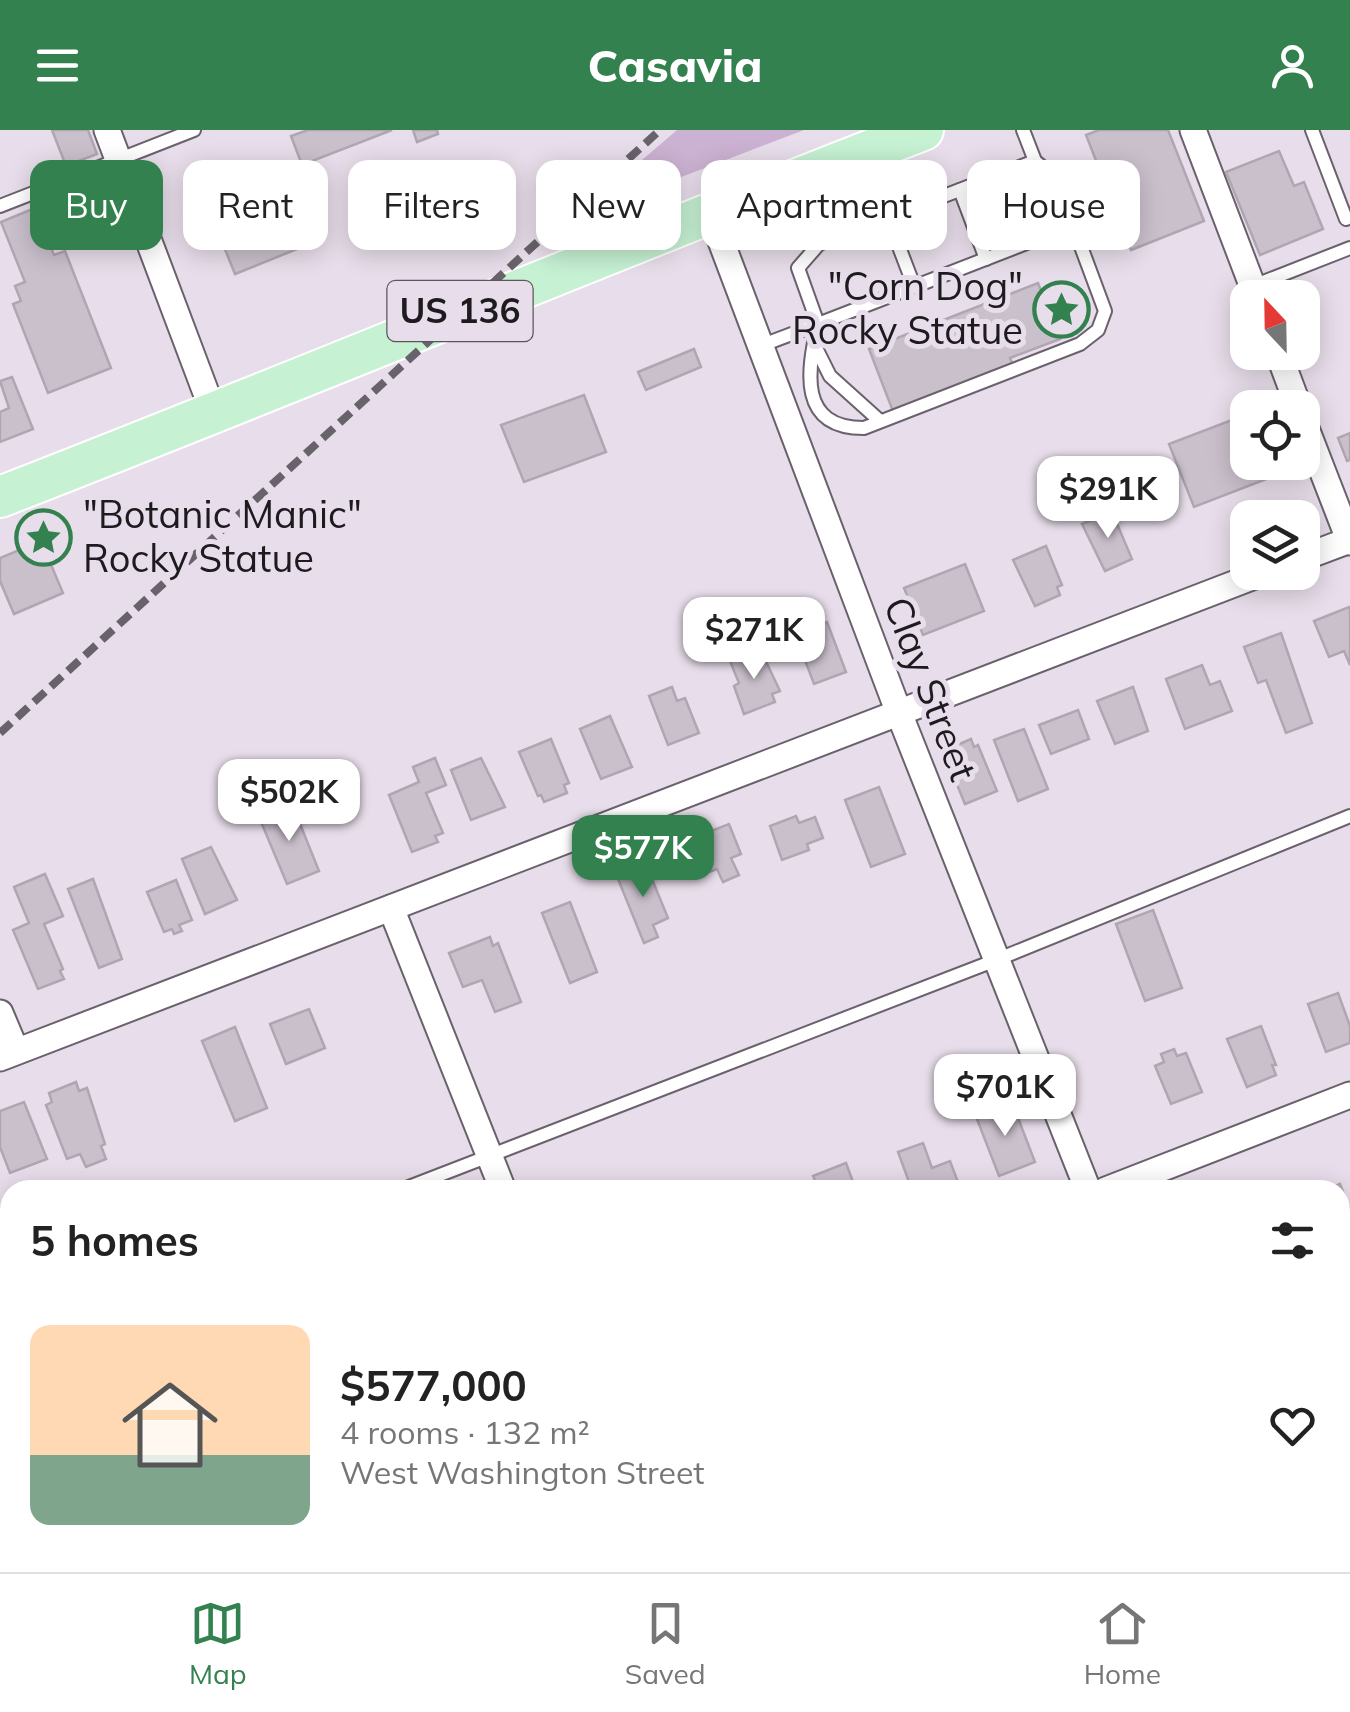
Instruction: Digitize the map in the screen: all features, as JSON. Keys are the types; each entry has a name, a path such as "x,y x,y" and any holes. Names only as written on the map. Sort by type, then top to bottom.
{"main road":[{"name":"US 136","path":"845,160 923,130"},
{"name":"US 136","path":"0,497 701,216"}],"street":[{"path":"107,130 214,414"},
{"path":"1193,130 1250,280"},
{"name":"Clay Street","path":"724,250 899,713 1084,1180"},
{"path":"1320,464 1350,541 1320,552"},
{"path":"0,1012 8,1055 1230,585"},
{"path":"392,908 499,1180"},
{"path":"1132,1180 1350,1095"}],"lane":[{"path":"0,206 194,130"},
{"path":"1023,130 1035,160"},
{"path":"1312,130 1346,218"},
{"path":"947,195 967,187"},
{"path":"960,190 986,259"},
{"path":"1281,280 1350,248"},
{"path":"814,250 798,268 818,324 809,364 813,402 827,420 844,428 864,428 1080,344 1098,330 1105,311 1082,250"},
{"path":"900,250 914,286"},
{"path":"760,346 1009,250"},
{"path":"814,344 830,376 880,421"},
{"path":"427,1180 996,960 1350,816"}],"shaded area":[{"path":"677,130 804,130 726,160 701,160 701,170 681,177 681,160 642,160"}],"building":[{"path":"52,130 88,130 97,154 82,160 64,160"},
{"path":"308,130 392,130 315,160 300,160 291,136"},
{"path":"413,130 437,130 438,134 417,142"},
{"path":"1099,130 1168,130 1204,221 1140,246 1140,160 1096,160 1086,135"},
{"path":"1279,151 1294,186 1304,182 1323,229 1260,255 1226,172"},
{"path":"30,210 30,250 52,250 54,255 65,251 111,368 48,393 13,304 21,301 15,286 25,282 1,222"},
{"path":"225,250 295,250 235,274"},
{"path":"1038,283 1060,339 1010,358 1014,367 894,414 869,349"},
{"path":"694,349 701,367 646,390 638,372"},
{"path":"12,377 33,429 0,442 0,412 9,408 0,381"},
{"path":"584,395 606,452 524,482 501,425"},
{"path":"1230,421 1230,480 1264,480 1194,507 1169,444"},
{"path":"1350,433 1350,460 1347,461 1338,438"},
{"path":"1112,512 1132,559 1105,571 1082,524"},
{"path":"41,541 63,593 14,614 0,581 0,558"},
{"path":"1046,546 1062,585 1057,587 1060,595 1035,606 1013,560"},
{"path":"965,564 984,611 923,635 904,588"},
{"path":"1349,607 1350,665 1344,651 1329,657 1314,621"},
{"path":"827,622 846,672 814,684 795,634"},
{"path":"1281,633 1312,723 1286,733 1266,680 1258,683 1244,647"},
{"path":"760,649 780,691 772,694 775,702 744,714 734,686 739,683 730,661"},
{"path":"1202,665 1210,685 1220,681 1232,711 1185,729 1166,679"},
{"path":"672,687 677,701 685,698 699,733 668,745 649,696"},
{"path":"1133,687 1148,731 1115,744 1097,701"},
{"path":"1078,710 1089,739 1051,754 1039,725"},
{"path":"610,716 632,767 601,779 580,729"},
{"path":"1024,729 1048,789 1018,801 994,740"},
{"path":"551,739 569,783 564,785 567,793 544,802 519,752"},
{"path":"971,739 974,747 978,745 997,791 965,804 946,758 951,756 948,749"},
{"path":"435,758 446,785 426,793 443,833 435,836 438,842 412,852 389,795 419,782 413,767"},
{"path":"481,758 505,807 471,820 451,770"},
{"path":"879,787 905,854 871,867 845,800"},
{"path":"292,804 319,871 287,884 259,817"},
{"path":"796,816 799,823 815,817 823,838 807,844 809,850 782,860 770,826"},
{"path":"729,824 741,854 731,858 739,875 723,882 717,869 693,878 683,854 697,848 693,838"},
{"path":"211,847 237,900 205,914 182,859"},
{"path":"645,862 668,918 653,925 658,937 644,943 616,874"},
{"path":"45,874 63,916 44,924 64,979 38,989 13,930 29,923 14,887"},
{"path":"93,879 122,959 99,968 68,889"},
{"path":"176,880 192,920 179,925 182,931 174,934 172,929 164,932 147,892"},
{"path":"570,902 597,972 570,983 542,913"},
{"path":"1153,910 1182,988 1145,1001 1116,924"},
{"path":"490,937 493,946 498,943 521,1002 495,1012 482,980 463,987 449,953"},
{"path":"1338,993 1350,1026 1350,1043 1326,1052 1308,1004"},
{"path":"309,1009 325,1048 286,1064 270,1024"},
{"path":"1261,1026 1276,1075 1247,1087 1227,1039"},
{"path":"235,1027 267,1108 235,1121 202,1041"},
{"path":"1174,1049 1177,1056 1186,1053 1202,1092 1171,1104 1155,1066 1164,1062 1161,1054"},
{"path":"76,1082 79,1091 87,1088 105,1144 101,1146 106,1159 86,1167 80,1154 67,1159 46,1105 52,1102 49,1093"},
{"path":"24,1102 47,1159 10,1173 0,1147 0,1111"},
{"path":"1005,1102 1007,1107 1013,1105 1035,1162 999,1176 977,1119 983,1116 981,1111"},
{"path":"923,1143 932,1168 950,1161 957,1180 908,1180 898,1152"},
{"path":"846,1163 852,1180 815,1180 813,1176"}],"railway":[{"path":"0,733 660,130"}],"place":[{"name":"\"Corn Dog\" Rocky Statue","path":"1062,309"},
{"name":"\"Botanic Manic\" Rocky Statue","path":"44,537"}]}
